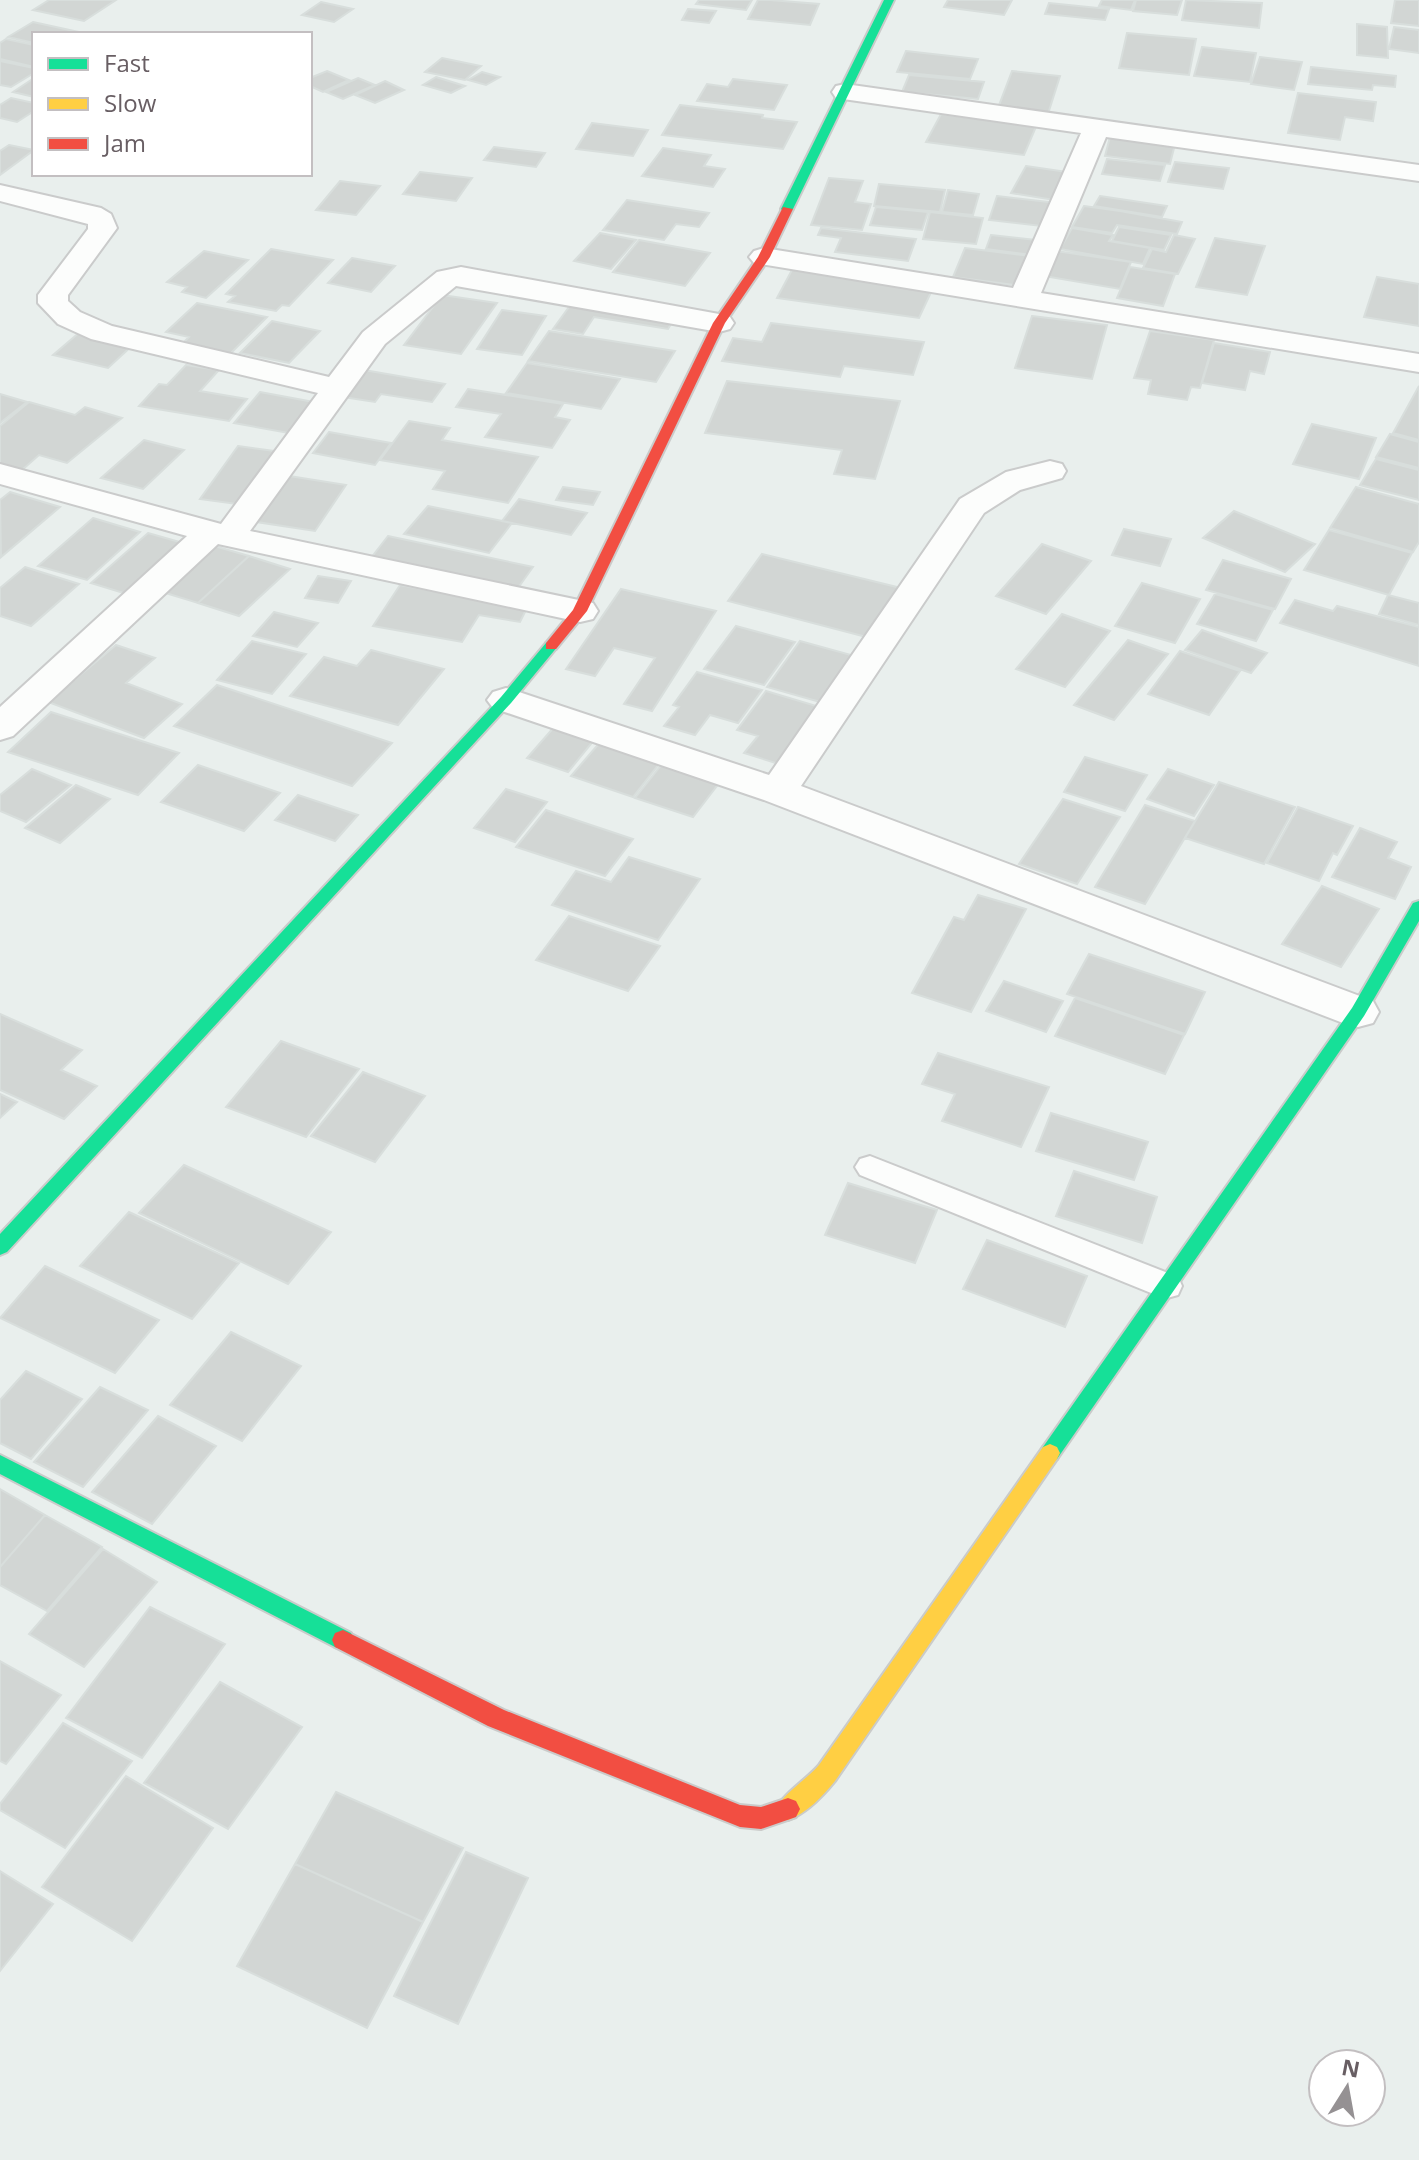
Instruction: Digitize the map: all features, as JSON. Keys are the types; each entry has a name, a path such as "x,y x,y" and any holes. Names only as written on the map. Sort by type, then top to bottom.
{"street":[{"path":"0,1247 506,700 580,611 719,323 764,257 889,0"},
{"path":"845,92 1419,173"},
{"path":"1024,298 1096,129"},
{"path":"0,193 91,214 101,220 103,228 53,295 53,303 82,326 335,388"},
{"path":"764,257 1419,363"},
{"path":"0,728 220,534 374,338 447,278 461,276 719,323"},
{"path":"778,791 972,506 1006,483 1027,474 1050,471"},
{"path":"0,474 220,534 580,611"},
{"path":"506,700 778,791 1358,1012"},
{"path":"0,1464 496,1718 757,1820 780,1817 807,1798 864,1720 1358,1012 1419,907"}],"lane":[{"path":"870,1167 1167,1286"}],"building":[{"path":"49,0 116,0 84,21 33,10"},
{"path":"699,0 752,0 746,10 696,4"},
{"path":"758,0 819,4 810,25 748,19"},
{"path":"948,0 1012,0 1004,15 944,7"},
{"path":"1102,0 1135,0 1131,10 1099,6"},
{"path":"1136,0 1182,0 1177,15 1133,11"},
{"path":"1186,0 1262,3 1259,28 1182,20"},
{"path":"1395,0 1419,0 1419,26 1391,23"},
{"path":"321,2 353,9 334,22 302,15"},
{"path":"1049,3 1109,9 1105,20 1045,14"},
{"path":"688,9 716,11 709,23 682,20"},
{"path":"33,22 79,32 32,32 32,43 8,37"},
{"path":"1357,24 1387,27 1388,58 1357,55"},
{"path":"1394,27 1419,30 1419,53 1389,49"},
{"path":"1127,33 1196,39 1189,75 1119,68"},
{"path":"6,39 32,45 32,67 0,59 0,43"},
{"path":"1202,47 1256,53 1250,82 1194,76"},
{"path":"906,51 978,59 970,79 897,72"},
{"path":"1260,57 1302,62 1294,90 1251,84"},
{"path":"442,58 481,66 465,80 425,72"},
{"path":"0,61 32,68 32,74 11,87 0,85"},
{"path":"1311,67 1396,76 1395,87 1373,85 1372,90 1308,84"},
{"path":"327,71 349,80 323,92 312,87 312,77"},
{"path":"1012,71 1060,76 1048,114 998,108"},
{"path":"482,72 500,77 486,85 468,80"},
{"path":"909,75 984,82 978,99 902,92"},
{"path":"436,77 465,86 451,93 423,85"},
{"path":"358,78 375,85 343,99 326,92"},
{"path":"32,79 32,97 13,92"},
{"path":"733,79 787,85 774,110 697,101 707,84 728,87"},
{"path":"385,81 404,90 375,103 355,95"},
{"path":"1298,93 1376,102 1373,121 1345,117 1340,140 1288,133"},
{"path":"11,98 32,103 32,112 17,122 0,118 0,105"},
{"path":"680,105 797,122 783,149 662,135"},
{"path":"941,114 1011,123 1038,122 1024,155 926,142"},
{"path":"592,123 648,130 633,156 576,149"},
{"path":"1110,137 1175,144 1170,164 1105,156"},
{"path":"9,145 32,150 0,175 0,151"},
{"path":"494,147 545,153 536,167 484,160"},
{"path":"663,148 711,155 704,166 725,169 713,187 642,176"},
{"path":"1107,159 1165,165 1160,181 1102,174"},
{"path":"1175,162 1229,168 1223,189 1168,182"},
{"path":"1026,166 1074,173 1060,201 1011,193"},
{"path":"420,172 472,178 456,201 403,194"},
{"path":"829,178 863,181 855,202 871,204 862,230 811,225"},
{"path":"340,181 380,186 356,215 316,210"},
{"path":"879,184 945,190 940,212 874,206"},
{"path":"948,190 979,194 973,215 942,212"},
{"path":"997,196 1058,203 1050,227 989,220"},
{"path":"1100,196 1167,206 1162,217 1094,206"},
{"path":"627,200 709,213 699,227 676,224 664,240 603,230"},
{"path":"1084,206 1182,222 1177,234 1117,225 1112,233 1072,227"},
{"path":"876,207 928,212 922,230 870,225"},
{"path":"930,212 983,218 976,244 923,239"},
{"path":"1119,227 1171,235 1164,250 1112,241"},
{"path":"821,228 916,239 908,261 835,252 841,238 818,235"},
{"path":"1072,228 1113,235 1109,241 1150,248 1143,264 1060,249"},
{"path":"600,233 636,240 611,269 574,261"},
{"path":"991,235 1037,240 1032,255 986,249"},
{"path":"1174,235 1195,239 1178,274 1143,268 1152,249 1166,252"},
{"path":"1215,238 1265,246 1247,295 1196,287"},
{"path":"639,240 710,253 685,286 613,272"},
{"path":"965,248 1031,256 1021,286 953,277"},
{"path":"271,249 333,260 289,306 282,305 276,311 228,302 235,296 226,294"},
{"path":"204,251 248,260 206,298 182,292 187,287 167,282"},
{"path":"1056,251 1131,262 1120,289 1044,276"},
{"path":"352,258 395,266 371,292 328,283"},
{"path":"1130,267 1175,274 1163,306 1117,298"},
{"path":"793,268 933,288 919,318 777,298"},
{"path":"1377,277 1419,284 1419,326 1364,317"},
{"path":"442,295 497,303 461,354 404,345"},
{"path":"574,300 676,316 668,329 594,317 583,334 553,329"},
{"path":"197,303 267,317 227,357 179,347 189,337 166,332"},
{"path":"502,310 546,316 522,355 477,349"},
{"path":"1032,316 1107,325 1092,379 1015,368"},
{"path":"272,321 320,331 289,363 240,353"},
{"path":"771,323 924,342 913,375 844,366 840,377 722,361 733,338 762,342"},
{"path":"81,331 135,343 108,368 53,355"},
{"path":"549,331 675,351 656,382 528,361"},
{"path":"1150,331 1214,340 1200,388 1191,387 1187,400 1148,394 1151,380 1134,378"},
{"path":"1214,343 1270,352 1264,374 1250,371 1245,390 1202,383"},
{"path":"527,363 620,379 601,409 506,393"},
{"path":"186,365 219,370 200,391 247,399 229,421 139,406 159,384 167,385"},
{"path":"364,370 445,384 432,402 381,394 375,402 343,397"},
{"path":"727,381 900,401 875,479 834,474 842,450 705,433"},
{"path":"1419,386 1419,440 1393,433"},
{"path":"468,389 563,404 555,417 570,420 552,448 485,437 501,414 456,407"},
{"path":"260,392 319,403 294,434 234,423"},
{"path":"0,394 27,402 0,423"},
{"path":"29,402 75,415 85,407 122,418 67,463 39,455 21,471 0,465 0,426"},
{"path":"409,421 450,428 442,440 538,457 508,503 433,489 445,471 380,460"},
{"path":"1312,424 1376,438 1359,479 1293,464"},
{"path":"329,432 391,443 375,465 313,453"},
{"path":"1390,434 1419,442 1419,468 1376,457"},
{"path":"144,440 184,450 143,489 101,478"},
{"path":"238,446 282,452 244,505 200,499"},
{"path":"1376,459 1419,470 1419,500 1360,485"},
{"path":"283,475 346,485 315,531 250,521"},
{"path":"563,487 600,492 593,505 556,500"},
{"path":"1356,487 1419,504 1419,542 1413,552 1330,528"},
{"path":"10,492 60,507 1,557 0,500"},
{"path":"519,499 587,513 571,535 502,521"},
{"path":"428,506 512,523 489,553 404,534"},
{"path":"1234,511 1315,544 1285,572 1203,538"},
{"path":"93,518 140,532 87,580 38,566"},
{"path":"1124,529 1171,539 1160,566 1112,555"},
{"path":"1329,530 1412,553 1389,595 1304,570"},
{"path":"148,533 190,545 133,596 91,583"},
{"path":"388,536 533,567 513,595 367,563"},
{"path":"1042,544 1091,561 1046,614 996,596"},
{"path":"211,545 249,556 198,603 159,591"},
{"path":"762,554 909,590 878,640 728,601"},
{"path":"249,556 290,569 239,616 198,603"},
{"path":"1223,560 1291,579 1275,609 1206,590"},
{"path":"25,567 79,584 31,626 0,616 0,588"},
{"path":"318,576 351,581 338,603 305,598"},
{"path":"1142,583 1200,599 1175,643 1115,626"},
{"path":"400,585 527,608 520,622 479,615 462,642 373,626"},
{"path":"621,589 716,611 652,711 624,704 655,658 614,648 595,676 566,669"},
{"path":"1215,594 1273,610 1256,641 1197,624"},
{"path":"1388,595 1419,603 1419,625 1379,614"},
{"path":"1295,600 1333,611 1337,606 1419,627 1419,666 1280,623"},
{"path":"274,612 318,623 297,647 253,636"},
{"path":"1062,614 1110,631 1065,687 1016,669"},
{"path":"736,626 795,642 764,685 704,669"},
{"path":"1202,630 1267,653 1251,673 1185,650"},
{"path":"1128,640 1168,654 1114,720 1074,705"},
{"path":"252,641 306,654 272,694 217,680"},
{"path":"800,641 862,658 831,705 767,687"},
{"path":"116,645 155,658 126,683 182,704 144,738 48,702"},
{"path":"371,650 444,669 398,725 290,696 324,657 357,666"},
{"path":"1180,651 1240,671 1209,715 1148,694"},
{"path":"697,672 762,690 738,723 710,715 695,735 664,726 679,707 673,705"},
{"path":"217,685 392,743 352,786 174,726"},
{"path":"766,691 823,708 782,765 744,753 758,736 737,730"},
{"path":"51,712 179,753 138,795 8,752"},
{"path":"555,726 595,739 568,772 527,758"},
{"path":"602,740 663,759 633,797 571,776"},
{"path":"1085,757 1147,775 1125,811 1064,792"},
{"path":"666,759 723,778 693,817 635,798"},
{"path":"198,765 280,793 244,831 161,802"},
{"path":"32,769 71,785 26,822 0,811 0,795"},
{"path":"1168,769 1214,785 1194,816 1147,799"},
{"path":"1219,782 1295,807 1264,864 1185,838"},
{"path":"76,785 110,799 60,843 25,828"},
{"path":"506,789 547,802 515,842 474,828"},
{"path":"298,795 358,815 335,841 275,820"},
{"path":"1063,799 1120,817 1077,884 1019,864"},
{"path":"1145,805 1195,821 1145,904 1095,887"},
{"path":"1298,807 1353,826 1337,855 1333,853 1319,881 1267,863"},
{"path":"546,810 633,839 605,876 516,847"},
{"path":"1360,828 1397,842 1388,858 1411,867 1395,899 1332,877"},
{"path":"629,857 700,879 658,940 552,905 576,871 611,882"},
{"path":"1322,886 1379,909 1341,967 1282,944"},
{"path":"978,895 1026,909 971,1012 912,993 954,917 964,920"},
{"path":"569,916 660,946 628,991 536,960"},
{"path":"1089,954 1205,992 1185,1034 1067,994"},
{"path":"1004,981 1063,1001 1046,1032 986,1011"},
{"path":"1075,998 1184,1035 1165,1074 1055,1036"},
{"path":"0,1014 82,1050 61,1070 97,1086 64,1119 0,1090"},
{"path":"281,1041 359,1069 306,1137 226,1107"},
{"path":"938,1053 1049,1087 1021,1147 942,1121 955,1094 922,1084"},
{"path":"363,1072 425,1096 375,1162 311,1136"},
{"path":"0,1094 17,1102 0,1118"},
{"path":"1051,1113 1148,1142 1134,1180 1036,1151"},
{"path":"184,1165 331,1232 288,1284 139,1213"},
{"path":"1074,1171 1157,1197 1142,1243 1056,1216"},
{"path":"848,1183 937,1210 915,1263 825,1235"},
{"path":"129,1212 239,1263 192,1319 80,1266"},
{"path":"987,1240 1087,1276 1065,1327 963,1289"},
{"path":"45,1266 159,1320 115,1373 0,1318"},
{"path":"231,1332 301,1366 242,1441 170,1405"},
{"path":"26,1371 82,1399 31,1459 0,1443 0,1400"},
{"path":"100,1387 148,1410 83,1487 34,1462"},
{"path":"158,1416 216,1446 152,1524 92,1492"},
{"path":"0,1489 45,1515 0,1567"},
{"path":"45,1515 102,1547 47,1611 0,1585 0,1567"},
{"path":"103,1549 157,1582 84,1667 29,1634"},
{"path":"150,1607 225,1644 142,1758 66,1718"},
{"path":"0,1661 61,1695 6,1764 0,1761"},
{"path":"220,1682 302,1727 228,1829 144,1783"},
{"path":"63,1723 132,1761 65,1848 0,1810 0,1804"},
{"path":"126,1776 213,1828 132,1941 42,1887"},
{"path":"336,1792 463,1848 423,1922 295,1864"},
{"path":"466,1852 528,1878 458,2024 394,1996"},
{"path":"295,1864 423,1922 367,2028 237,1966"},
{"path":"0,1871 53,1904 0,1971"}],"traffic: fast":[{"path":"787,209 889,0"},
{"path":"0,1247 506,700 551,646"},
{"path":"1050,1453 1358,1012 1419,907"},
{"path":"0,1464 343,1640"}],"traffic: slow":[{"path":"788,1809 813,1790 827,1773 1050,1453"}],"traffic: jam":[{"path":"551,646 580,611 719,323 764,257 787,209"},
{"path":"343,1640 496,1718 740,1816 761,1818 788,1809"}]}
